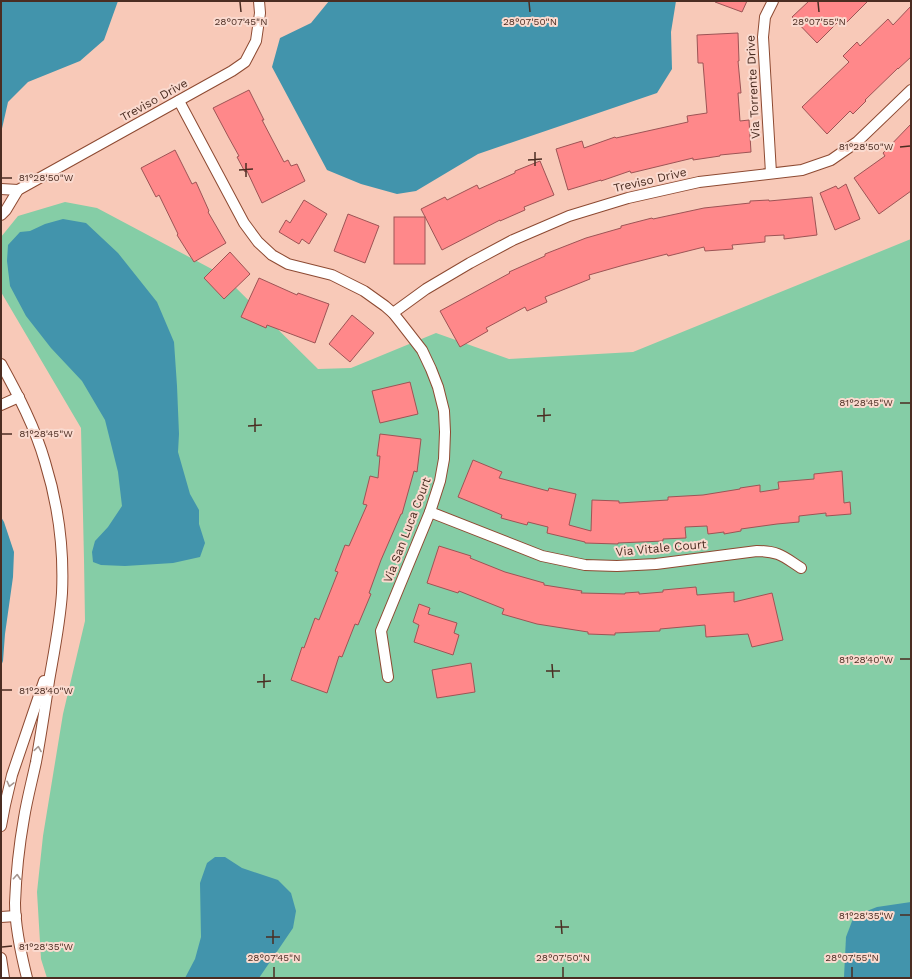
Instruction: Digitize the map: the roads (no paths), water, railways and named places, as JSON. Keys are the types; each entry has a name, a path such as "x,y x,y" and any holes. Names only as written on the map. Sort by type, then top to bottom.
{"street":[{"name":"Treviso Drive","path":"18,190 179,101 245,62 256,41 260,12 259,1"},
{"name":"Via Torrente Drive","path":"771,173 762,37 765,17 773,1"},
{"name":"Treviso Drive","path":"393,313 426,289 513,240 569,216 628,198 699,182 802,170 831,160 857,142 911,90"},
{"name":"Via San Luca Court","path":"179,101 244,223 250,233 264,249 288,264 332,275 376,299 393,313 422,350 438,387 444,411 444,459 440,481 430,512 381,631 388,677"},
{"path":"1,189 18,190 6,210 1,215"},
{"path":"1,364 31,422 45,461 57,512 62,562 62,593 59,624 36,761 24,817 18,860 15,904 17,928 27,978"},
{"path":"1,405 19,397"},
{"name":"Via Vitale Court","path":"430,512 542,556 585,565 617,566 656,564 765,551 778,553 801,568"},
{"path":"1,826 16,761 54,654"},
{"path":"1,917 16,916"},
{"path":"1,958 4,978"}],"water":[{"path":"1,1 118,1 104,40 80,61 28,82 8,102 1,133"},
{"path":"329,1 676,1 671,32 672,69 657,93 478,154 416,191 397,194 361,184 327,170 272,67 280,38 311,23"},
{"path":"63,219 86,223 118,253 157,302 174,342 179,434 178,452 190,494 199,510 199,524 205,543 200,557 173,563 125,566 101,565 93,562 92,552 95,541 108,527 122,506 118,472 105,420 82,381 51,348 26,316 10,286 7,261 8,245 20,232 30,231 45,224"},
{"path":"1,517 14,552 13,577 5,634 3,661 1,666"},
{"path":"215,857 225,857 242,868 278,880 291,893 296,911 293,928 259,978 185,978 195,959 201,937 200,883 207,863"},
{"path":"911,902 911,978 844,977 846,937 854,916 877,907"}]}
